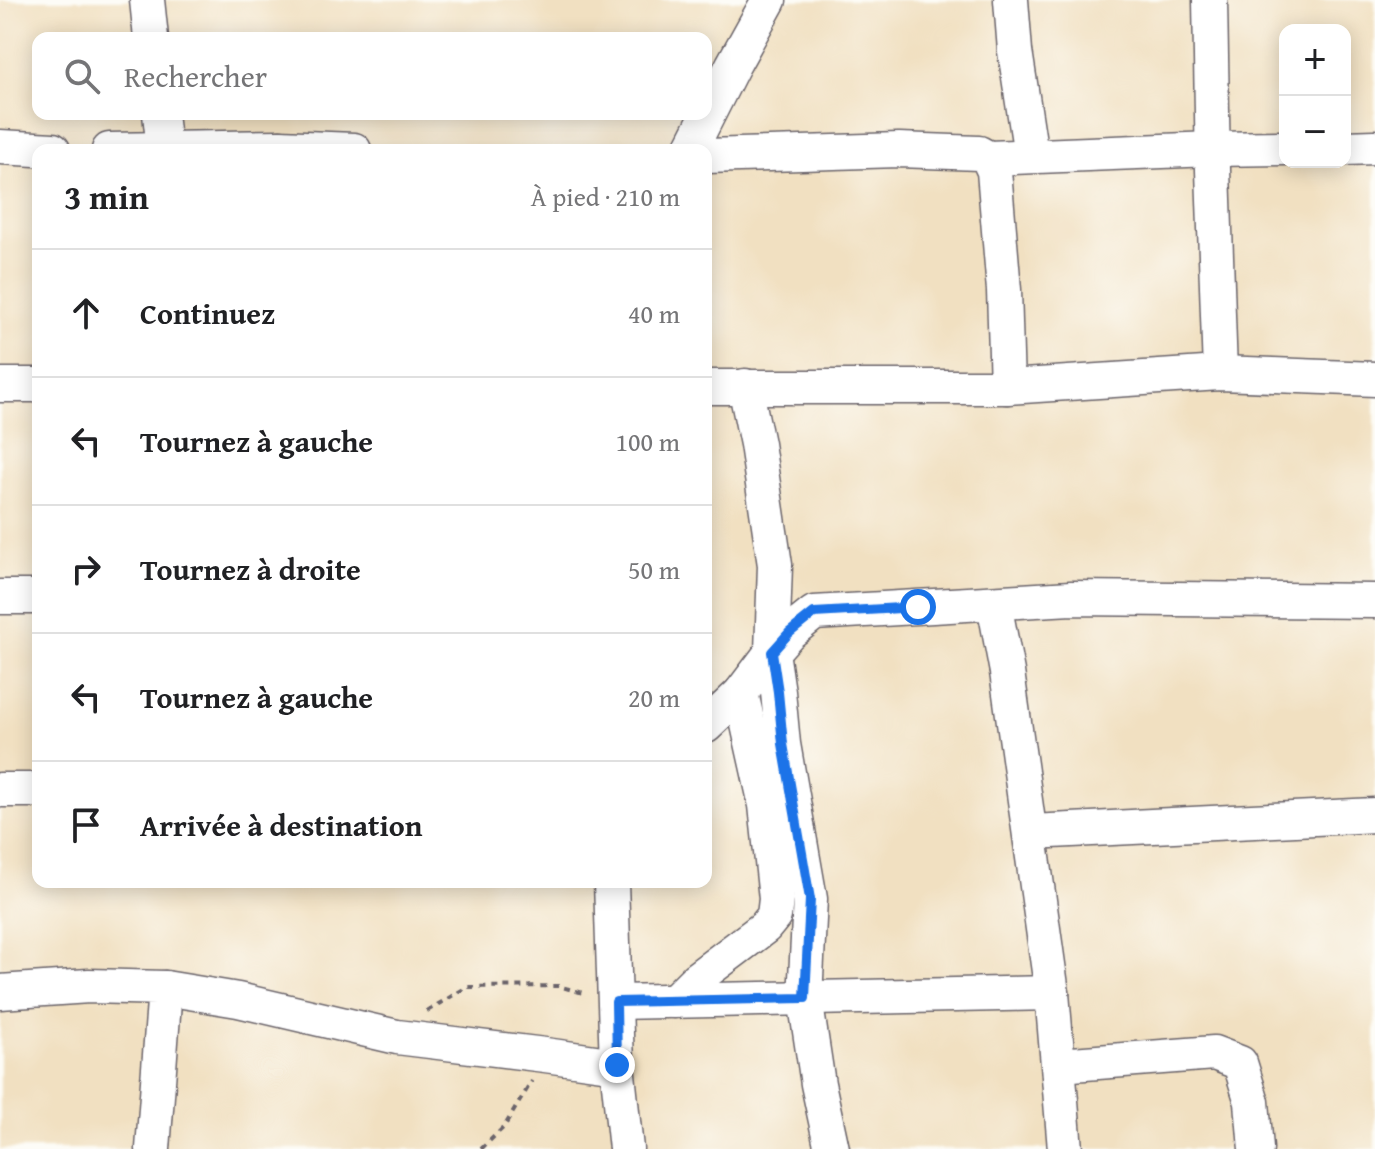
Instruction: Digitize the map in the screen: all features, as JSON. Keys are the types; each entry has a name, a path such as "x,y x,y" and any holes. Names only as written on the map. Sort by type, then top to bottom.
{"street":[{"path":"147,0 150,32"},
{"path":"712,107 769,0"},
{"path":"1011,0 1015,51 1031,155"},
{"path":"1210,0 1220,373"},
{"path":"161,120 163,144"},
{"path":"693,144 705,120"},
{"path":"0,147 32,149"},
{"path":"1351,148 1375,147"},
{"path":"712,156 899,150 979,153 988,158 1279,148"},
{"path":"988,158 994,171 1003,275 1007,387"},
{"path":"712,387 1007,387 1220,373 1375,379"},
{"path":"0,385 32,385"},
{"path":"745,386 775,565 772,652 783,744 810,899 805,998 832,1149"},
{"path":"0,597 32,597"},
{"path":"712,720 741,693 789,633 814,613 1071,598 1375,601"},
{"path":"994,603 1031,832 1052,993 1065,1149"},
{"path":"674,1001 696,979 765,927 774,916 776,890 766,805 741,693"},
{"path":"0,790 32,790"},
{"path":"1031,832 1375,815"},
{"path":"611,888 617,1065 626,1149"},
{"path":"0,992 89,986 165,988 238,1000 397,1037 617,1065"},
{"path":"153,1149 165,988"},
{"path":"616,1002 1052,993"},
{"path":"1059,1065 1214,1053 1240,1063 1252,1102 1256,1149"}],"path":[{"path":"397,1037 432,1007 467,987 558,986 616,1002"},
{"path":"481,1149 514,1113 545,1055"}],"route":[{"path":"617,1065 616,1002 805,998 810,899 783,744 772,652 814,613 918,607"}]}
